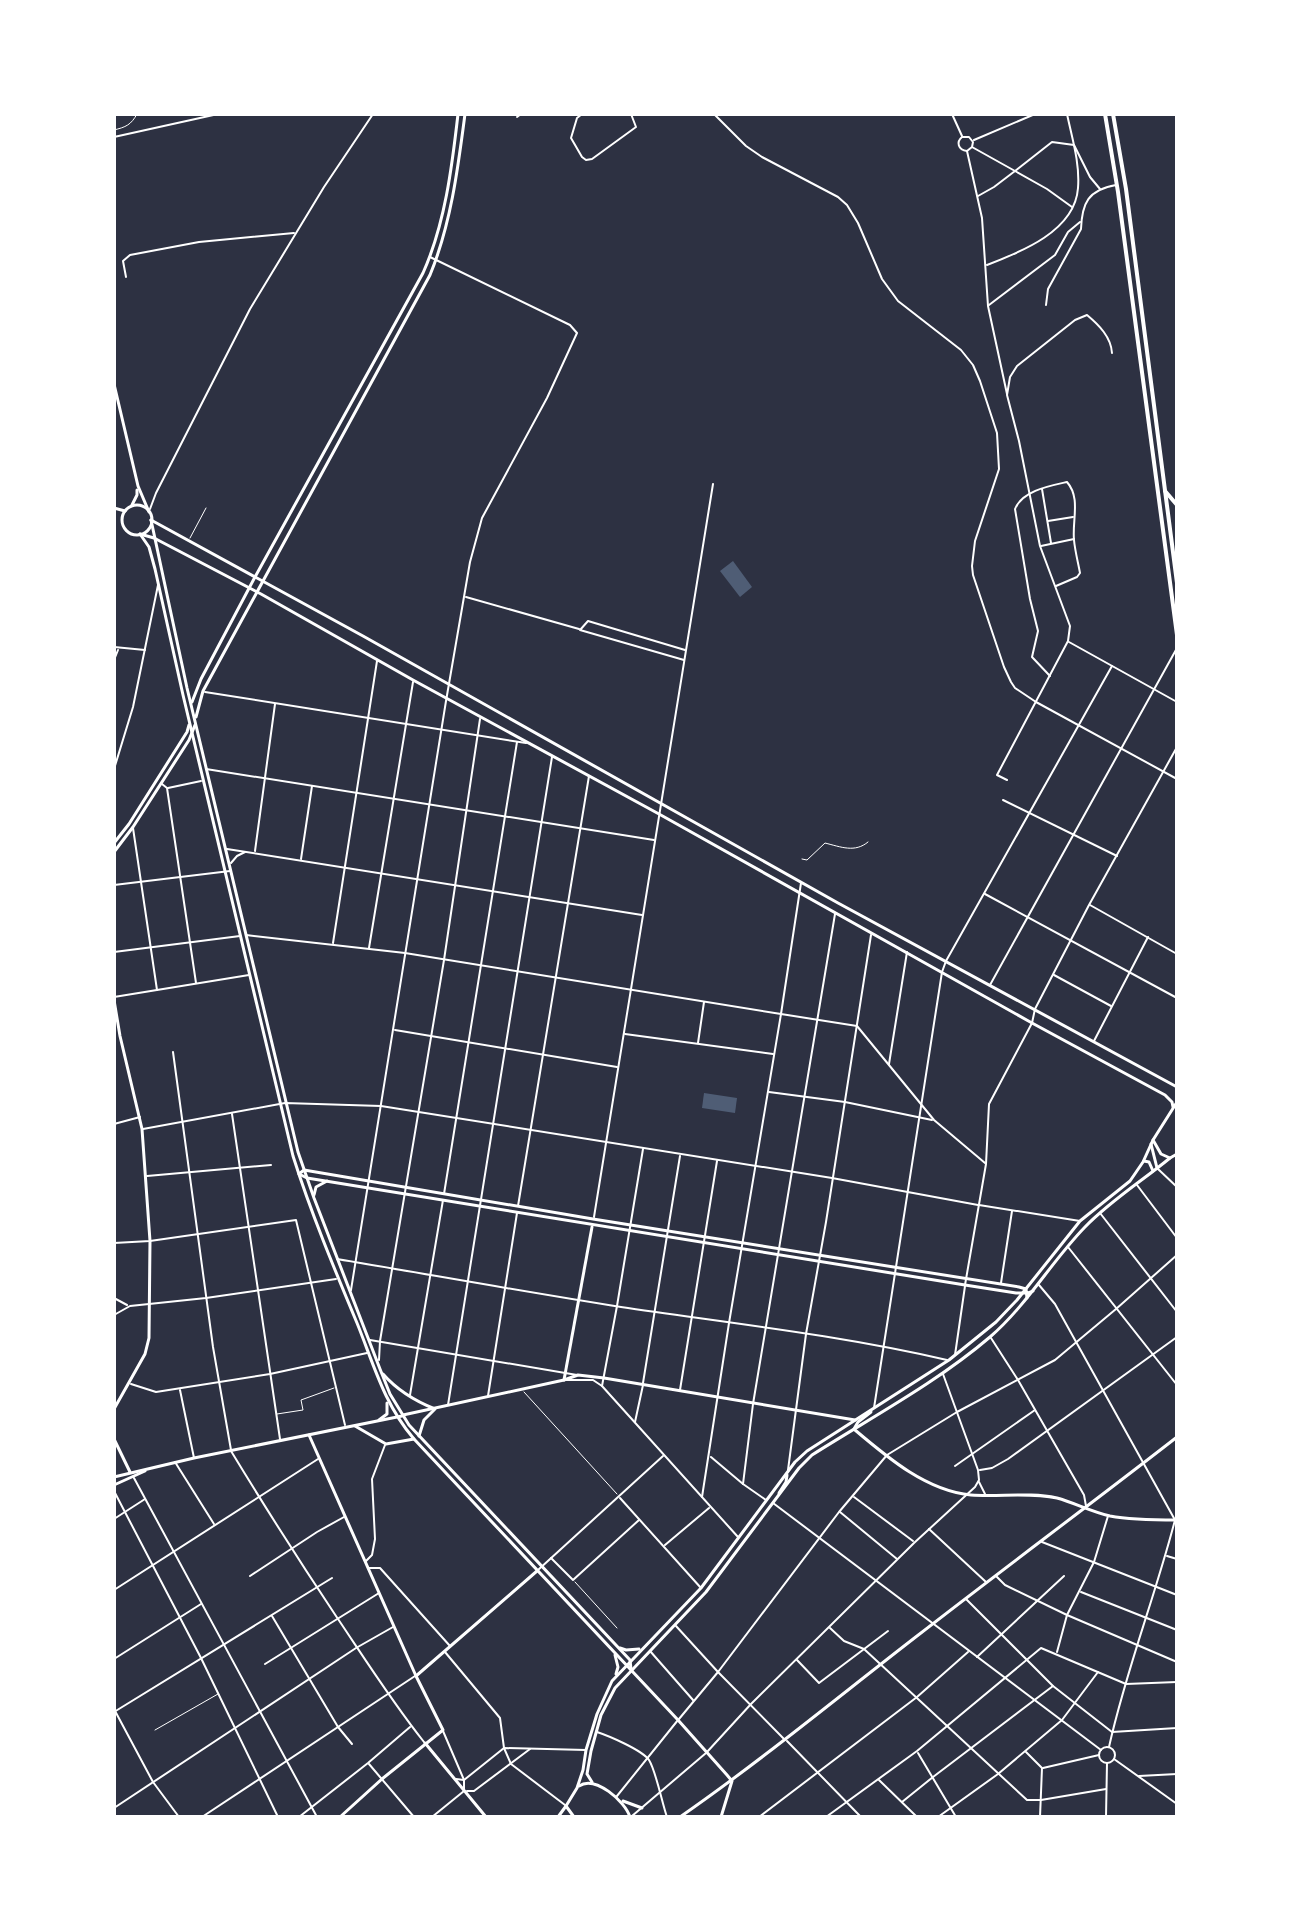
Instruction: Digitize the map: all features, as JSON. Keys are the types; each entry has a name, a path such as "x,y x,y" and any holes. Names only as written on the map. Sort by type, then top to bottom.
{"highway":[{"path":"1105,114 1177,635"},
{"path":"1113,114 1126,189 1177,583"},
{"path":"1164,489 1177,505"}],"main road":[{"path":"114,843 187,732 191,706 201,679 430,257 445,198 458,114"},
{"path":"114,852 193,733 203,691 419,297 436,260 452,199 465,114"},
{"path":"380,353 386,356"},
{"path":"114,384 138,486 151,520 282,1104 336,1258 379,1367 402,1416 419,1436 732,1781"},
{"path":"312,475 318,479"},
{"path":"125,528 122,518 137,495 138,486"},
{"path":"130,506 141,506 149,512"},
{"path":"114,508 125,511"},
{"path":"151,520 1177,1087"},
{"path":"140,534 147,530 151,520"},
{"path":"114,522 131,533 154,538 257,592 518,739 659,814 1165,1095 1173,1107"},
{"path":"140,534 149,547 159,584 249,975 299,1174 388,1405 387,1414 376,1421"},
{"path":"157,555 160,547 167,545"},
{"path":"186,684 193,685 201,679"},
{"path":"184,747 191,748 198,756"},
{"path":"114,998 116,1027 142,1129 150,1241 149,1338 145,1354 114,1409"},
{"path":"594,1732 599,1708 616,1675 701,1588 788,1471 807,1451 949,1360 996,1322 1025,1292 1080,1221 1128,1183 1177,1102"},
{"path":"1152,1142 1161,1154 1170,1158"},
{"path":"1152,1142 1155,1170"},
{"path":"558,1817 577,1788 594,1732 615,1688 706,1592 799,1468 812,1455 942,1373 990,1337 1026,1301 1068,1246 1100,1213 1177,1154"},
{"path":"1143,1162 1149,1162 1155,1170"},
{"path":"299,1174 304,1170 743,1242 819,1261 965,1285 1025,1292 1035,1289"},
{"path":"299,1174 405,1195 742,1249 820,1254 1019,1287 1029,1284"},
{"path":"314,1198 315,1188 327,1181"},
{"path":"564,1380 593,1219"},
{"path":"1019,1287 1025,1292 1026,1301"},
{"path":"379,1367 392,1384 435,1409"},
{"path":"115,1482 175,1462 435,1409 578,1375 855,1420"},
{"path":"386,1398 396,1417 414,1439 630,1660 631,1669"},
{"path":"419,1436 424,1420 435,1409"},
{"path":"854,1429 874,1409"},
{"path":"355,1426 386,1444 414,1439"},
{"path":"854,1429 914,1475 969,1495 1055,1498 1108,1516 1176,1520"},
{"path":"309,1435 443,1730 340,1817"},
{"path":"680,1817 786,1740 1177,1437"},
{"path":"114,1439 132,1474"},
{"path":"778,1497 788,1471"},
{"path":"115,1482 128,1480 132,1474"},
{"path":"416,1676 540,1569"},
{"path":"615,1645 626,1650 643,1648"},
{"path":"614,1651 618,1659 616,1675"},
{"path":"425,1743 486,1817"},
{"path":"588,1750 587,1774 592,1782 618,1799 631,1817"},
{"path":"721,1817 732,1781"},
{"path":"577,1788 583,1783 592,1782"},
{"path":"618,1799 642,1808"},
{"path":"566,1806 574,1817"}],"street":[{"path":"114,137 218,114"},
{"path":"149,512 250,309 294,233 373,114"},
{"path":"582,114 576,116 571,138 586,160 592,159 636,127 631,114"},
{"path":"714,114 746,146 762,157 833,194 847,205 882,279 898,301 961,350 973,365 997,433 999,469 975,541 973,575 1004,667 1015,688 1177,779"},
{"path":"952,114 962,137"},
{"path":"973,140 1035,114"},
{"path":"986,266 1034,243 1060,226 1073,208 1078,191 1078,166 1067,114"},
{"path":"962,137 973,140"},
{"path":"962,137 959,146 967,151"},
{"path":"967,151 972,147 973,140"},
{"path":"977,196 994,187 1052,142 1074,145"},
{"path":"1074,145 1090,177 1100,189"},
{"path":"972,147 1047,189 1073,208"},
{"path":"967,151 982,218 988,306 1028,495 1040,546 1070,626 1068,641 997,775 1007,780"},
{"path":"1046,305 1048,289 1081,229 1089,196 1117,184"},
{"path":"988,306 1055,255 1068,232 1081,221"},
{"path":"126,277 123,261 130,255 199,242 294,233"},
{"path":"351,1295 470,562 482,518 577,333 570,325 430,257"},
{"path":"1007,395 1010,377 1017,366 1075,320 1087,315 1098,323 1111,344 1112,353"},
{"path":"1050,676 1032,657 1038,631 1015,509 1019,501 1028,495 1067,482 1075,503 1074,539 1080,573 1055,587"},
{"path":"593,1219 713,484"},
{"path":"1042,488 1051,543"},
{"path":"1047,521 1075,517"},
{"path":"1040,546 1074,539"},
{"path":"114,769 130,718 159,584"},
{"path":"465,596 684,661"},
{"path":"580,630 588,621 686,651"},
{"path":"1068,641 1177,702"},
{"path":"114,660 116,647 146,650"},
{"path":"990,985 1177,648"},
{"path":"333,945 377,660"},
{"path":"874,1409 942,972 1112,666"},
{"path":"369,949 413,680"},
{"path":"203,691 518,739 410,1396"},
{"path":"255,853 275,704"},
{"path":"379,1367 380,1341 444,960 480,716"},
{"path":"954,1356 986,1164 989,1104 1089,905 1177,747"},
{"path":"448,1406 552,757"},
{"path":"201,768 655,840"},
{"path":"488,1397 589,776"},
{"path":"167,788 204,780"},
{"path":"161,783 167,788 196,983"},
{"path":"301,860 312,786"},
{"path":"1003,800 1117,856"},
{"path":"133,827 157,990"},
{"path":"227,849 643,915"},
{"path":"230,864 237,856 250,852"},
{"path":"114,885 232,871"},
{"path":"702,1498 801,881"},
{"path":"984,893 1177,998"},
{"path":"1089,905 1177,954"},
{"path":"743,1484 753,1404 835,912"},
{"path":"788,1471 806,1334 871,932"},
{"path":"114,952 246,935 405,953 857,1026 934,1120 986,1164"},
{"path":"1093,1042 1148,937"},
{"path":"889,1065 907,952"},
{"path":"1053,974 1112,1006"},
{"path":"114,998 249,975"},
{"path":"698,1044 704,1002"},
{"path":"393,1029 618,1068"},
{"path":"624,1034 774,1055"},
{"path":"114,1050 123,1047"},
{"path":"173,1052 196,1234 231,1450 356,1648 425,1743"},
{"path":"768,1092 845,1102 934,1120"},
{"path":"142,1129 282,1104 381,1106 1080,1221"},
{"path":"232,1114 280,1440"},
{"path":"114,1124 140,1117"},
{"path":"602,1386 643,1148"},
{"path":"635,1423 680,1154"},
{"path":"680,1390 717,1160"},
{"path":"146,1176 271,1165"},
{"path":"1155,1170 1177,1187"},
{"path":"1137,1185 1177,1238"},
{"path":"1001,1284 1012,1211"},
{"path":"1100,1213 1177,1312"},
{"path":"114,1243 150,1241 296,1220 346,1428"},
{"path":"1068,1246 1177,1385"},
{"path":"618,1799 839,1512 887,1455 957,1412 1055,1360 1177,1255"},
{"path":"336,1258 949,1360"},
{"path":"114,1315 130,1306 337,1279"},
{"path":"1038,1284 1055,1304 1176,1520 1109,1747"},
{"path":"114,1298 130,1306"},
{"path":"990,1337 1084,1495 1086,1507"},
{"path":"978,1470 992,1468 1008,1459 1177,1337"},
{"path":"369,1340 578,1375"},
{"path":"129,1384 156,1392 270,1374 368,1353"},
{"path":"942,1373 986,1495"},
{"path":"564,1380 593,1380 602,1386 739,1537"},
{"path":"180,1388 194,1458"},
{"path":"955,1466 1035,1410"},
{"path":"365,1561 372,1555 375,1539 372,1479 386,1444"},
{"path":"709,1455 767,1500"},
{"path":"540,1569 664,1456"},
{"path":"114,1590 319,1458"},
{"path":"175,1462 215,1525"},
{"path":"132,1474 317,1817"},
{"path":"631,1817 707,1752 751,1704 914,1543 969,1495 979,1480"},
{"path":"114,1491 201,1658 278,1817"},
{"path":"853,1496 914,1543"},
{"path":"619,1497 701,1588"},
{"path":"114,1519 146,1498"},
{"path":"773,1503 1101,1750"},
{"path":"664,1547 710,1507"},
{"path":"839,1512 897,1560"},
{"path":"250,1576 345,1516"},
{"path":"1056,1653 1067,1615 1094,1562 1108,1516"},
{"path":"551,1558 573,1580 640,1520"},
{"path":"929,1529 986,1583"},
{"path":"1041,1542 1177,1595"},
{"path":"1166,1556 1177,1559"},
{"path":"368,1568 380,1568 451,1647"},
{"path":"996,1576 1005,1585 1067,1615 1177,1662"},
{"path":"977,1657 1064,1576"},
{"path":"179,1817 153,1782 114,1711 332,1578"},
{"path":"1080,1591 1177,1630"},
{"path":"265,1664 379,1593"},
{"path":"965,1599 1053,1686 1112,1732 1177,1728"},
{"path":"114,1650 116,1658 202,1603"},
{"path":"271,1615 338,1727 352,1744"},
{"path":"675,1625 861,1817"},
{"path":"114,1808 394,1626"},
{"path":"830,1628 844,1641 864,1649 1027,1800 1106,1789"},
{"path":"796,1659 819,1683 888,1631"},
{"path":"826,1817 917,1751 1041,1648 1126,1684 1177,1682"},
{"path":"649,1650 694,1700"},
{"path":"759,1817 917,1697 969,1651"},
{"path":"445,1652 500,1718 504,1748 511,1764 566,1806"},
{"path":"938,1817 998,1774 1062,1720 1098,1672"},
{"path":"202,1817 416,1676"},
{"path":"902,1802 1053,1686"},
{"path":"299,1817 411,1726"},
{"path":"443,1730 464,1780 464,1791"},
{"path":"594,1732 609,1736 648,1757 667,1817"},
{"path":"1107,1763 1099,1755 1101,1750 1109,1747"},
{"path":"1109,1747 1114,1752 1114,1759"},
{"path":"454,1779 464,1780 504,1748 588,1750"},
{"path":"432,1817 464,1791 474,1791 531,1748"},
{"path":"917,1751 956,1817"},
{"path":"1025,1751 1042,1768 1040,1817"},
{"path":"1042,1768 1099,1755"},
{"path":"1107,1763 1114,1759"},
{"path":"1114,1759 1177,1804"},
{"path":"368,1763 414,1817"},
{"path":"1106,1817 1107,1763"},
{"path":"1139,1776 1177,1774"},
{"path":"878,1779 917,1817"}],"lane":[{"path":"114,130 126,128 137,114"},
{"path":"188,541 206,508"},
{"path":"802,859 807,860 825,843 854,849 868,842"},
{"path":"276,1414 303,1410 301,1400 337,1387"},
{"path":"522,1390 619,1497"},
{"path":"573,1580 617,1628"},
{"path":"155,1730 218,1694"}],"water":[{"path":"733,561 752,587 740,597 720,571"},
{"path":"704,1093 737,1098 735,1113 702,1108"}]}
